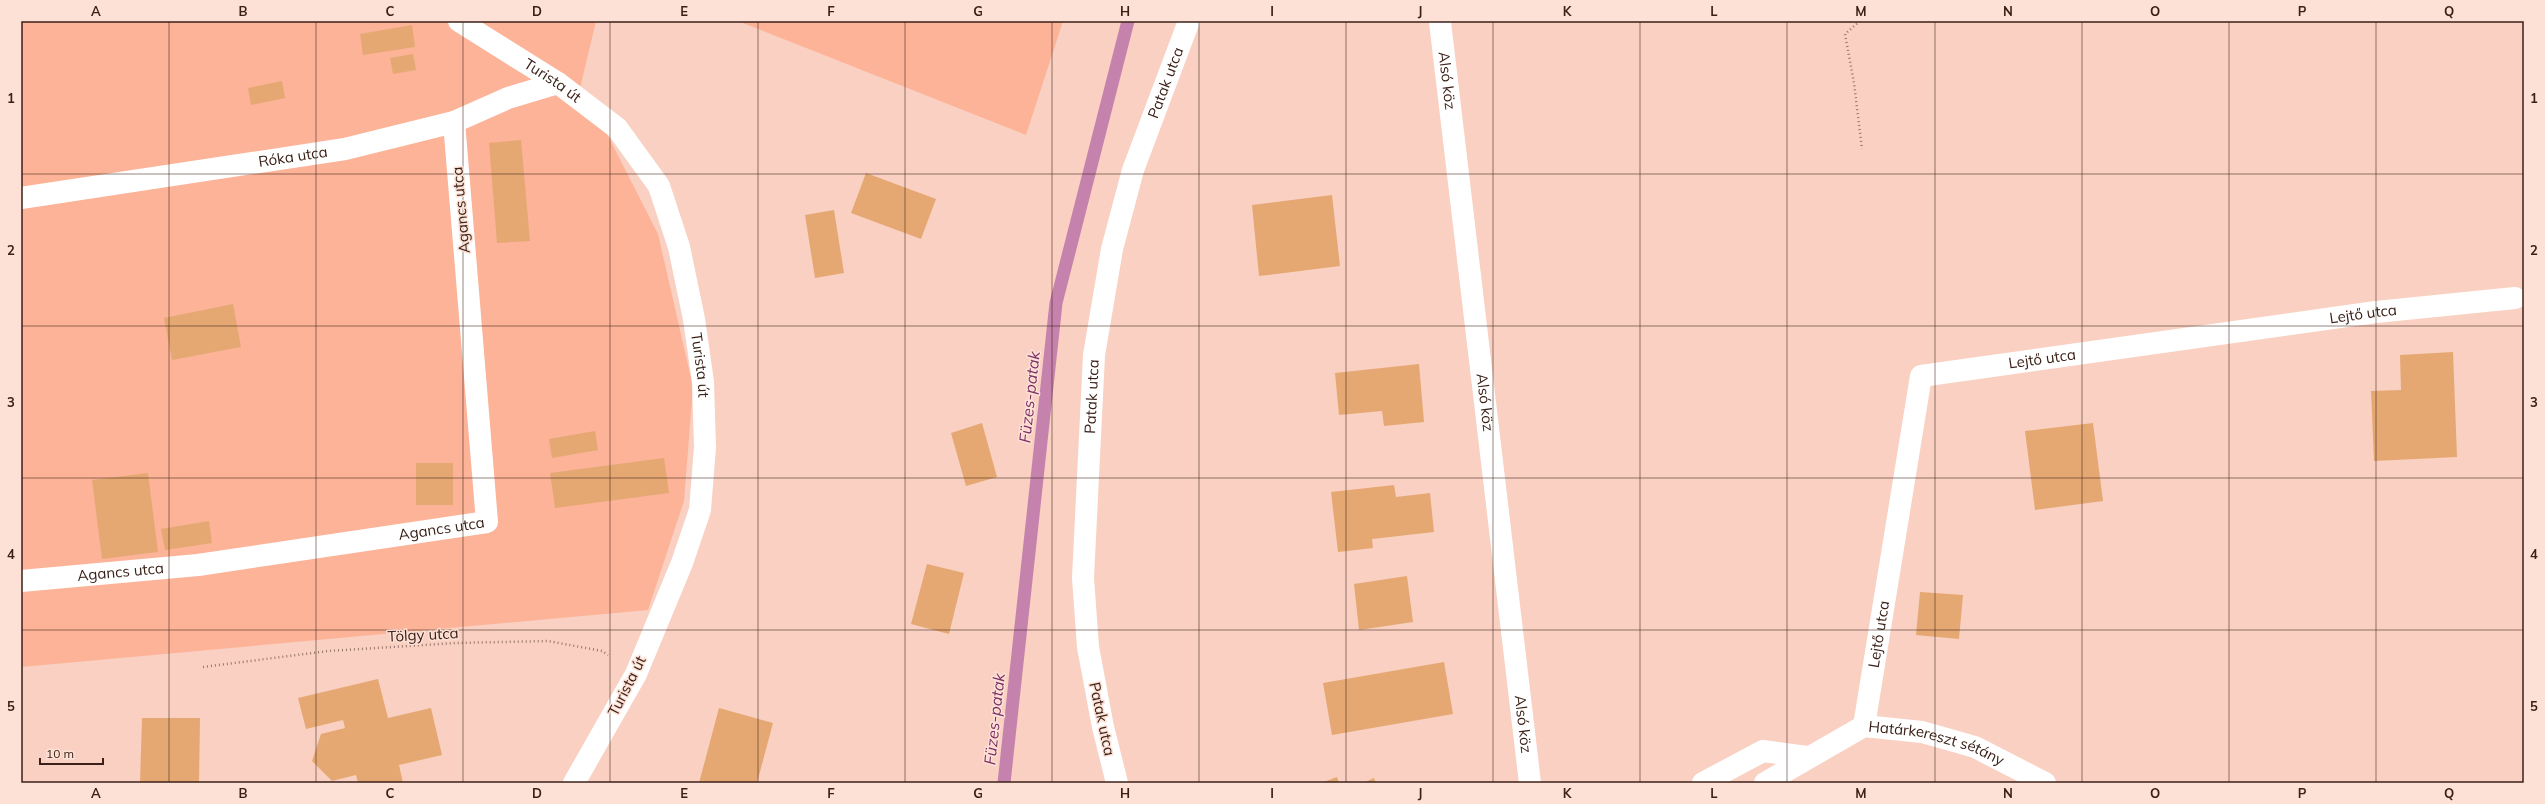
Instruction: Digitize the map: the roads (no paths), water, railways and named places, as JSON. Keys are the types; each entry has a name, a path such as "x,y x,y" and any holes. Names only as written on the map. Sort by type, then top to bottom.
{"street":[{"name":"Turista út","path":"459,21 558,83 617,128 659,186 679,248 694,319 703,382 705,447 700,510 682,563 636,674 574,783"},
{"name":"Patak utca","path":"1117,783 1102,727 1088,647 1083,578 1094,355 1112,249 1133,170 1189,21"},
{"name":"Alsó köz","path":"1440,22 1530,783"},
{"name":"Róka utca","path":"21,198 345,149 454,122 508,98 558,83"},
{"name":"Agancs utca","path":"21,581 198,565 487,522 454,122"},
{"name":"Lejtő utca","path":"1864,726 1921,376 2376,312 2515,298"},
{"name":"Határkereszt sétány","path":"1765,783 1807,757 1864,726 1922,732 1975,747 2045,783"},
{"path":"1703,783 1763,751 1807,757"}],"waterway":[{"name":"Füzes-patak","path":"1004,783 1056,303 1128,21"}]}
